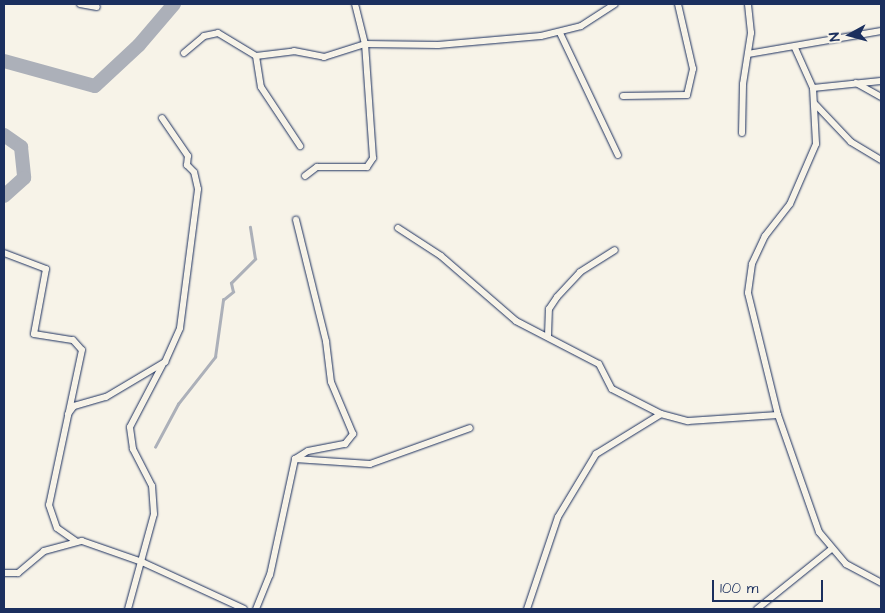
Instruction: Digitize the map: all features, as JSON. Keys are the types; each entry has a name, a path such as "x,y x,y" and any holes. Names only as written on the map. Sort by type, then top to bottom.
{"street":[{"path":"80,4 96,7"},
{"path":"305,176 317,167 358,168 371,163 365,44 355,4"},
{"path":"184,53 204,36 218,33 256,56 294,50 331,57 365,44 438,45 560,33 615,4"},
{"path":"623,96 687,95 693,69 678,4"},
{"path":"742,133 748,54 748,4"},
{"path":"748,54 795,48 881,32"},
{"path":"560,33 618,155"},
{"path":"795,48 813,88 815,104 813,156 790,204 765,236 748,276 748,293 778,415 806,506 830,550 846,564 881,583"},
{"path":"256,56 261,87 300,146"},
{"path":"813,88 881,81"},
{"path":"856,83 881,97"},
{"path":"815,104 851,142 881,160"},
{"path":"128,609 142,562 154,501 146,471 133,449 130,427 165,362 181,321 198,189 194,172 187,165 188,156 162,118"},
{"path":"256,609 270,575 295,459 308,451 345,444 353,434 331,382 326,341 296,220"},
{"path":"398,228 441,256 516,320 598,364 612,389 661,414 688,422 778,415"},
{"path":"548,336 549,309 557,297 580,272 615,250"},
{"path":"4,253 46,269 34,334 73,340 82,350 49,505 57,528 77,542"},
{"path":"67,415 74,406 106,397 165,362"},
{"path":"527,609 558,517 596,454 661,414"},
{"path":"295,459 370,464 470,428"},
{"path":"4,573 18,573 44,550 77,542 88,542 142,562 244,609"},
{"path":"756,609 830,550"}],"waterway":[{"path":"4,61 95,86 139,45 174,4"},
{"path":"4,135 21,147 24,178 4,196"},
{"path":"155,447 178,404 215,357 223,300 233,292 231,283 255,259 250,227"}]}
